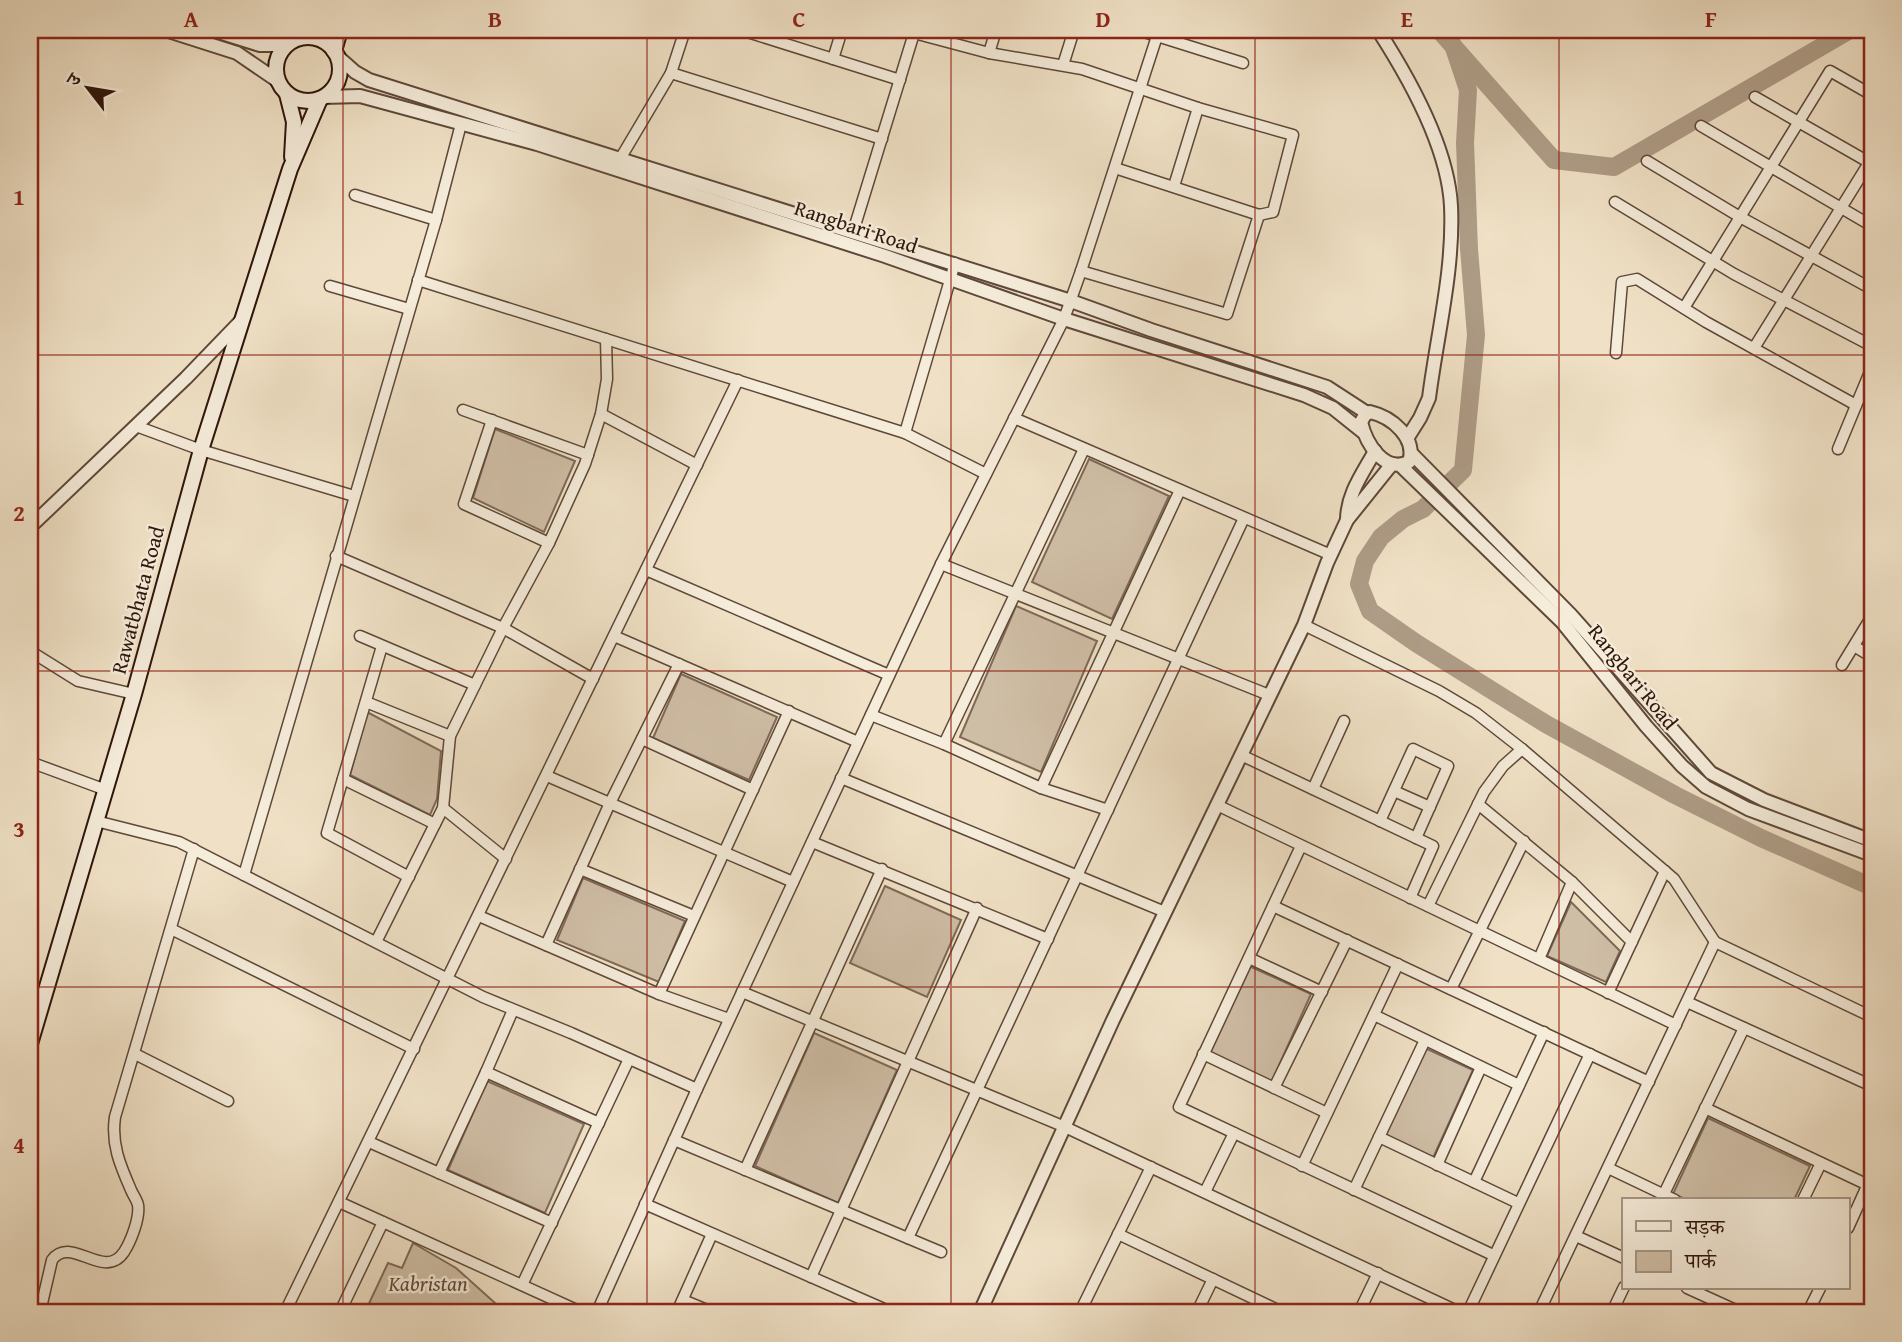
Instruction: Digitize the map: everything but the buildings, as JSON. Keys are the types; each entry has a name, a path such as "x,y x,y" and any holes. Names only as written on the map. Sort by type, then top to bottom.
{"main road":[{"path":"335,54 340,30"},
{"path":"273,45 305,34 326,43 335,54 339,65 337,83 322,98 303,101 287,94 278,80 277,61 288,44 305,34"},
{"name":"Rawatbhata Road","path":"287,94 294,122 290,169"},
{"name":"Rawatbhata Road","path":"30,1044 34,1015 106,790 201,450 290,169 322,98"}],"street":[{"path":"165,30 237,53 278,80"},
{"path":"212,30 260,45 273,45"},
{"path":"620,159 671,73 685,30"},
{"path":"741,30 900,80"},
{"path":"833,59 842,30"},
{"path":"989,53 996,30"},
{"path":"1063,65 1074,30"},
{"path":"1138,30 1158,33 1243,63"},
{"path":"980,1312 1165,912 1304,625 1347,520 1397,465 1409,462 1411,453 1408,437 1429,398 1450,255 1451,204 1440,155 1406,74 1378,30"},
{"path":"853,232 914,32 942,35 989,53 1063,65 1293,135 1273,212 1259,215 1115,168"},
{"path":"597,1312 729,1019 941,564 1064,319 1082,271 1158,33"},
{"path":"237,53 241,39"},
{"name":"Rangbari Road","path":"335,54 355,72 369,80 1071,300 1151,330 1327,387 1367,413 1376,414 1389,421 1408,437"},
{"path":"1684,308 1830,71 1872,95"},
{"path":"671,73 882,139"},
{"name":"Rangbari Road","path":"322,98 360,96 549,148 885,256 1064,319 1304,395 1333,408 1363,432 1380,457 1397,465 1417,483 1562,622 1682,766 1706,787 1748,809 1872,855"},
{"path":"1754,348 1871,161 1755,97"},
{"path":"1174,186 1198,108"},
{"path":"244,875 436,220 461,124"},
{"path":"1702,126 1872,226"},
{"path":"1647,162 1740,217 1872,289"},
{"path":"355,195 436,220"},
{"path":"1615,202 1713,262 1872,346"},
{"path":"1082,271 1227,314 1259,215"},
{"path":"905,433 955,263"},
{"path":"1616,353 1622,282 1637,279 1856,405"},
{"path":"418,280 905,433 986,474"},
{"path":"330,286 409,309"},
{"path":"30,527 241,321"},
{"path":"376,942 443,808 450,736 503,628 549,543 588,455 601,414 607,379 606,339"},
{"path":"1838,449 1871,373"},
{"path":"285,1312 738,380"},
{"path":"463,410 588,455"},
{"path":"1363,432 1361,422 1367,413"},
{"path":"601,414 697,465"},
{"path":"1014,418 1331,555"},
{"path":"492,420 464,504 549,543"},
{"path":"136,426 201,450 354,496"},
{"path":"944,744 1084,449"},
{"path":"1347,520 1347,506 1375,450"},
{"name":"Rangbari Road","path":"1411,453 1571,615 1711,773 1764,800 1872,841"},
{"path":"1041,788 1180,490"},
{"path":"908,1238 1244,518"},
{"path":"336,555 503,628 593,680"},
{"path":"941,564 1269,695"},
{"path":"646,570 889,675"},
{"path":"1842,665 1872,616"},
{"path":"1304,625 1439,691 1476,713 1674,879 1716,942 1872,1017"},
{"path":"360,636 475,685"},
{"path":"614,636 858,742"},
{"path":"382,646 327,833 409,877"},
{"path":"1854,646 1872,657"},
{"path":"30,651 78,681 134,694"},
{"path":"546,945 610,803 679,664"},
{"path":"366,702 450,736"},
{"path":"659,994 789,712"},
{"path":"871,715 944,744 1041,788 1108,810"},
{"path":"1313,789 1344,721"},
{"path":"642,739 753,790"},
{"path":"1428,906 1484,792 1503,766 1522,749"},
{"path":"1380,821 1413,750 1448,766 1416,838"},
{"path":"1241,755 1433,846 1409,898"},
{"path":"30,762 106,790"},
{"path":"547,776 793,882"},
{"path":"841,778 1165,912"},
{"path":"343,779 435,824"},
{"path":"1394,791 1430,807"},
{"path":"1478,804 1572,882 1632,942"},
{"path":"1217,805 1676,1025"},
{"path":"443,808 506,859"},
{"path":"96,821 179,842 513,1010 697,1089"},
{"path":"1451,989 1524,841"},
{"path":"812,842 1048,939"},
{"path":"1301,846 1178,1107 1493,1255"},
{"path":"40,1312 51,1261 56,1255 66,1251 108,1263 122,1254 128,1244 138,1205 114,1148 115,1117 194,849"},
{"path":"580,869 694,916"},
{"path":"745,1170 882,869"},
{"path":"1608,993 1665,871"},
{"path":"1539,960 1572,882"},
{"path":"1273,906 1649,1082"},
{"path":"811,1277 977,908"},
{"path":"479,916 659,994 729,1019"},
{"path":"171,929 414,1049"},
{"path":"1274,1088 1347,940"},
{"path":"1539,1312 1716,942"},
{"path":"1249,958 1322,992"},
{"path":"1302,1166 1398,964"},
{"path":"742,992 1065,1127 1460,1312"},
{"path":"1687,1002 1872,1086"},
{"path":"439,1173 513,1010"},
{"path":"1374,1015 1519,1085"},
{"path":"1608,1168 1662,1197 1744,1028"},
{"path":"1474,1182 1544,1032"},
{"path":"1354,1190 1425,1040"},
{"path":"135,1054 228,1101"},
{"path":"1203,1054 1327,1113"},
{"path":"1468,1312 1590,1054"},
{"path":"522,1285 629,1059"},
{"path":"1437,1165 1481,1067"},
{"path":"486,1072 599,1123"},
{"path":"1705,1108 1821,1163 1870,1180 1850,1224"},
{"path":"1205,1192 1234,1133"},
{"path":"1379,1137 1518,1203"},
{"path":"674,1140 941,1252"},
{"path":"369,1142 552,1223"},
{"path":"1804,1198 1821,1163"},
{"path":"1080,1312 1151,1167"},
{"path":"339,1202 581,1312"},
{"path":"645,1205 811,1277 873,1309 891,1312"},
{"path":"340,1312 383,1222"},
{"path":"677,1312 712,1234"},
{"path":"1118,1234 1275,1311"},
{"path":"1576,1236 1622,1257"},
{"path":"1359,1312 1378,1273"},
{"path":"1197,1312 1213,1279"},
{"path":"1612,1312 1623,1290"},
{"path":"1691,1290 1740,1312"},
{"path":"1808,1312 1819,1290"},
{"path":"683,1300 712,1312"}],"green space":[{"path":"495,429 575,461 544,532 473,498"},
{"path":"1089,459 1169,496 1112,619 1032,582"},
{"path":"1016,606 1097,641 1041,772 960,737"},
{"path":"681,674 777,717 749,780 653,738"},
{"path":"367,712 441,751 437,799 430,815 350,775"},
{"path":"583,878 685,921 659,982 557,940"},
{"path":"885,886 961,920 927,997 850,963"},
{"path":"1571,902 1620,951 1606,982 1547,956"},
{"path":"1249,966 1311,994 1272,1081 1209,1054"},
{"path":"814,1033 897,1070 838,1203 755,1166"},
{"path":"1425,1048 1473,1070 1433,1158 1385,1135"},
{"path":"487,1081 584,1124 545,1213 448,1170"},
{"path":"1708,1118 1810,1166 1795,1198 1683,1198 1673,1194"},
{"name":"Kabristan","path":"413,1243 456,1268 505,1312 365,1312 388,1263 402,1268"}],"waterway":[{"path":"1439,30 1554,160 1614,167 1850,30"},
{"path":"1453,45 1468,90 1465,143 1476,335 1463,470 1423,509 1403,519 1381,537 1365,561 1359,584 1370,611 1546,724 1675,795 1761,838 1872,887"}]}
